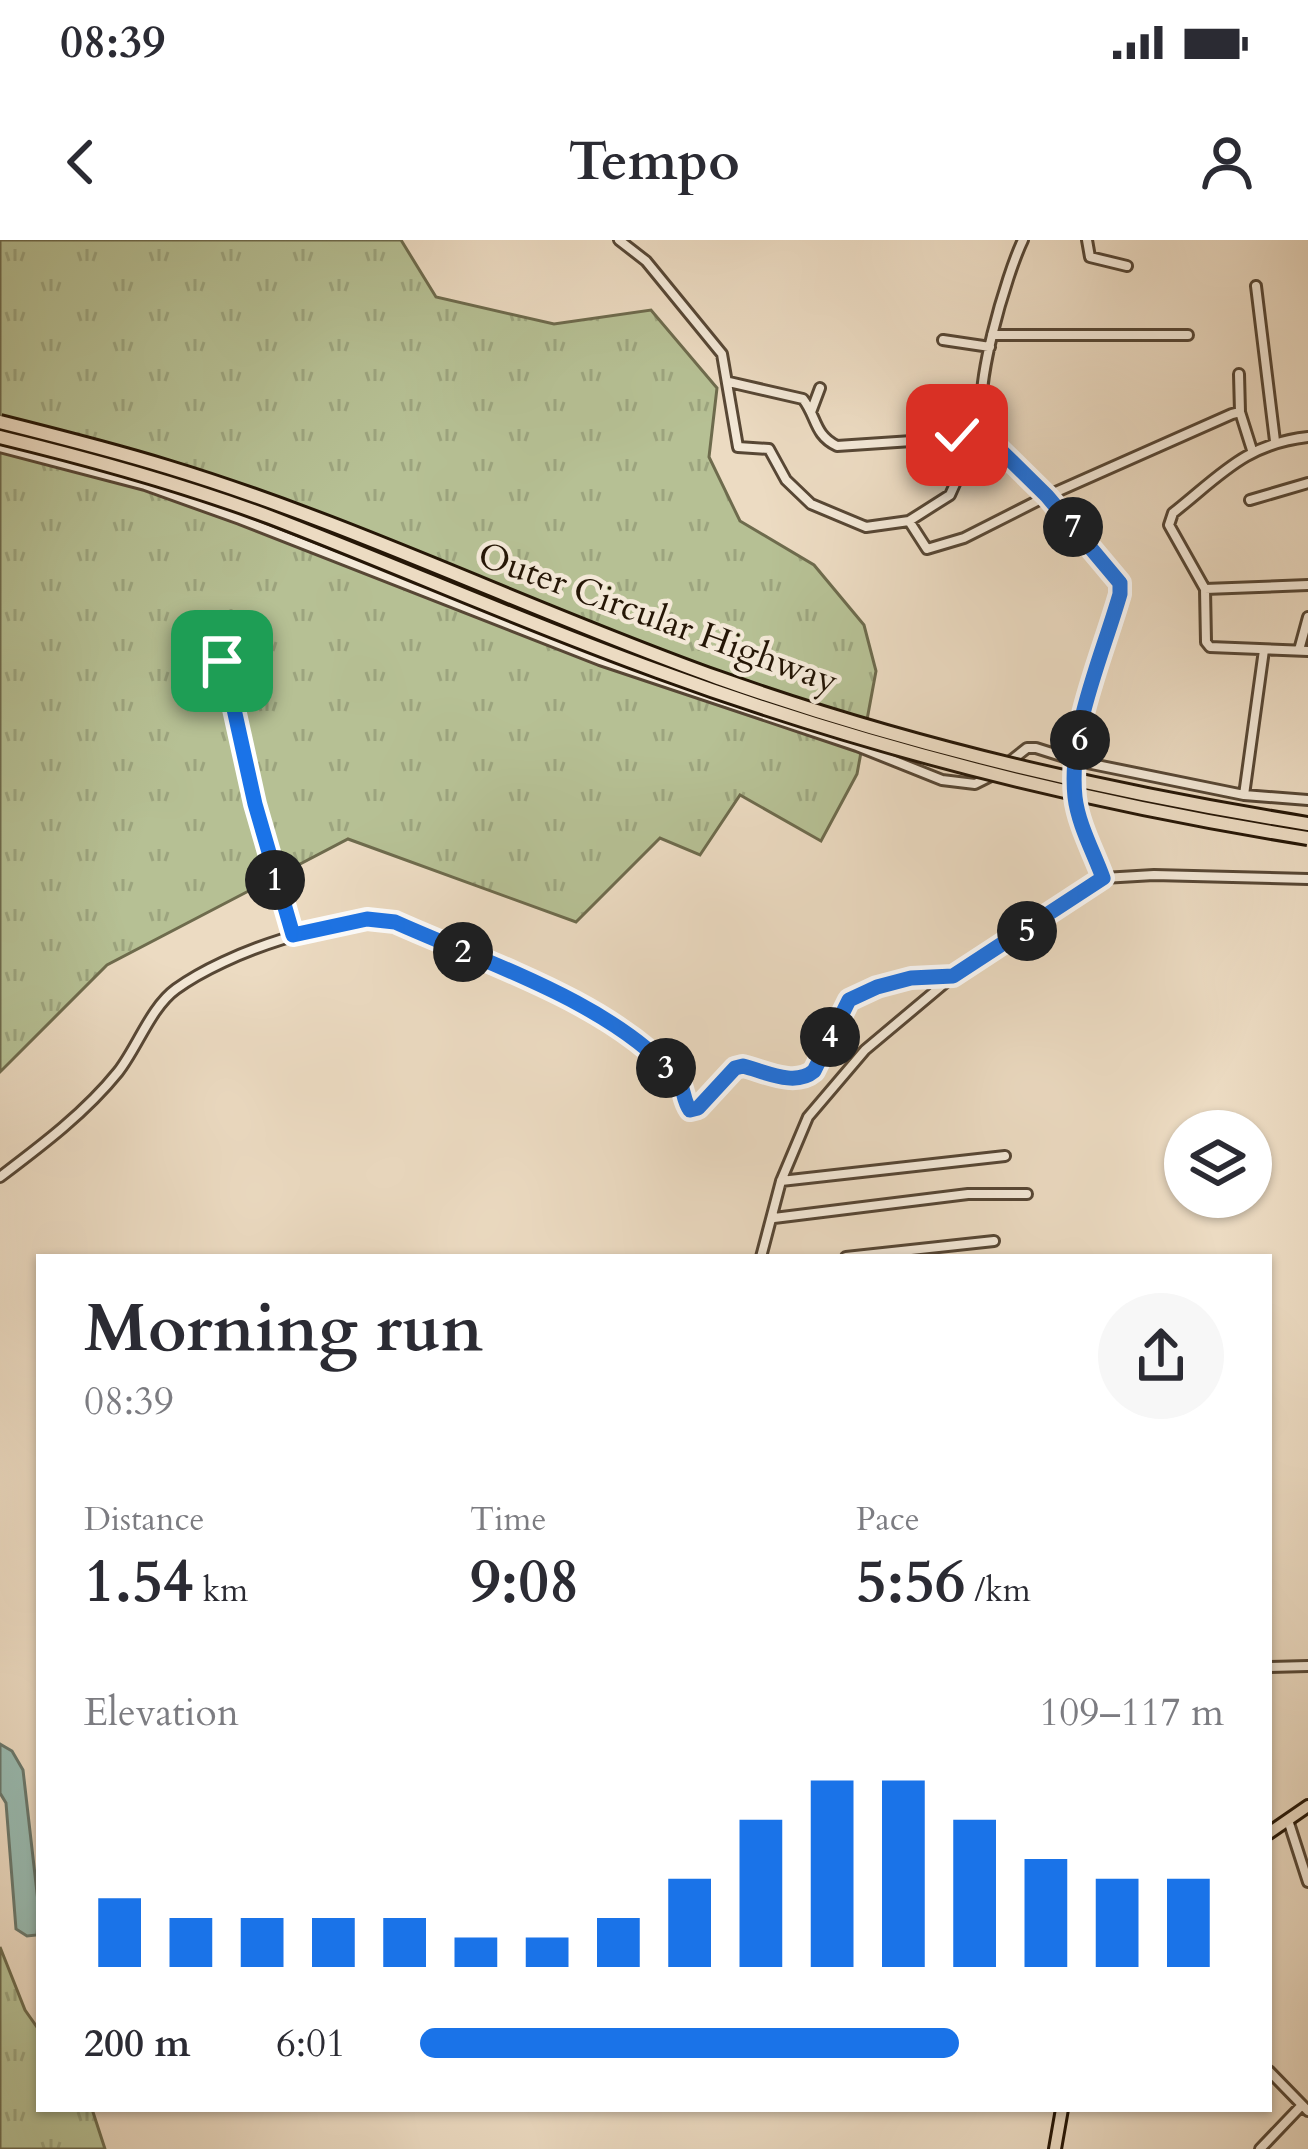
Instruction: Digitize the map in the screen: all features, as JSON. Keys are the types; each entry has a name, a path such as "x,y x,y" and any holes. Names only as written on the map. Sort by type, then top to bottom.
{"highway":[{"name":"Outer Circular Highway","path":"0,422 168,467 264,500 639,650 914,740 1083,783 1308,824"},
{"name":"Outer Circular Highway","path":"0,436 84,457 266,516 657,671 860,737 1079,794 1308,838"}],"main road":[{"path":"1272,1831 1308,1806"},
{"path":"1055,2149 1061,2112"}],"street":[{"path":"619,240 646,261 722,354 737,447 765,446 786,479 811,503 859,526 909,520 950,495 963,466"},
{"path":"1024,240 1009,270 992,335 985,426 996,446 1110,568 1121,589 1084,716 1077,761 1075,800 1103,878"},
{"path":"1087,240 1090,257 1127,266"},
{"path":"1256,286 1275,441"},
{"path":"992,335 1189,335"},
{"path":"943,340 990,347"},
{"path":"1239,374 1240,412 1252,450"},
{"path":"729,382 807,403 817,430 837,446 927,440 985,426"},
{"path":"811,413 820,388"},
{"path":"909,520 931,550 1240,412"},
{"path":"1308,437 1252,450 1169,518 1205,589 1210,647 1303,651 1308,617"},
{"path":"0,447 145,485 600,661 857,746 943,780 986,781 1027,748 1244,795 1308,800"},
{"path":"1250,500 1308,483"},
{"path":"1205,589 1308,585"},
{"path":"230,691 215,686 232,626"},
{"path":"247,631 228,668 230,691 265,842 293,935"},
{"path":"230,691 250,642"},
{"path":"1244,795 1264,650"},
{"path":"762,1254 781,1180 808,1117 865,1050 953,976 1103,878 1308,879"},
{"path":"0,1178 69,1122 116,1074 172,991 293,935 367,919 395,922 611,1019 679,1080 684,1103 694,1111 735,1068 807,1078 842,1011 862,993 911,978 953,976"},
{"path":"781,1180 1005,1156"},
{"path":"774,1218 968,1194 1027,1194"},
{"path":"874,1254 994,1241"},
{"path":"1272,1667 1308,1666"},
{"path":"1288,1819 1308,1882"},
{"path":"1260,2149 1305,2108 1272,2074"}],"green space":[{"path":"0,240 401,240 436,297 554,324 651,310 717,388 709,457 740,521 814,565 864,625 876,671 857,774 821,841 740,795 700,855 660,838 576,922 348,839 107,965 0,1072"},
{"path":"0,1947 36,2026 36,2112 93,2112 105,2149 0,2149"}],"water":[{"path":"0,1744 12,1751 23,1770 36,1884 36,1935 16,1929 6,1803 0,1793"}],"route":[{"path":"222,661 215,686 230,691 255,804 293,935 367,919 395,922 611,1019 679,1080 690,1110 698,1108 735,1068 807,1078 849,1000 911,978 953,976 1103,878 1075,800 1077,761 1084,716 1120,583 1047,496 996,446 985,426 957,435"}]}
